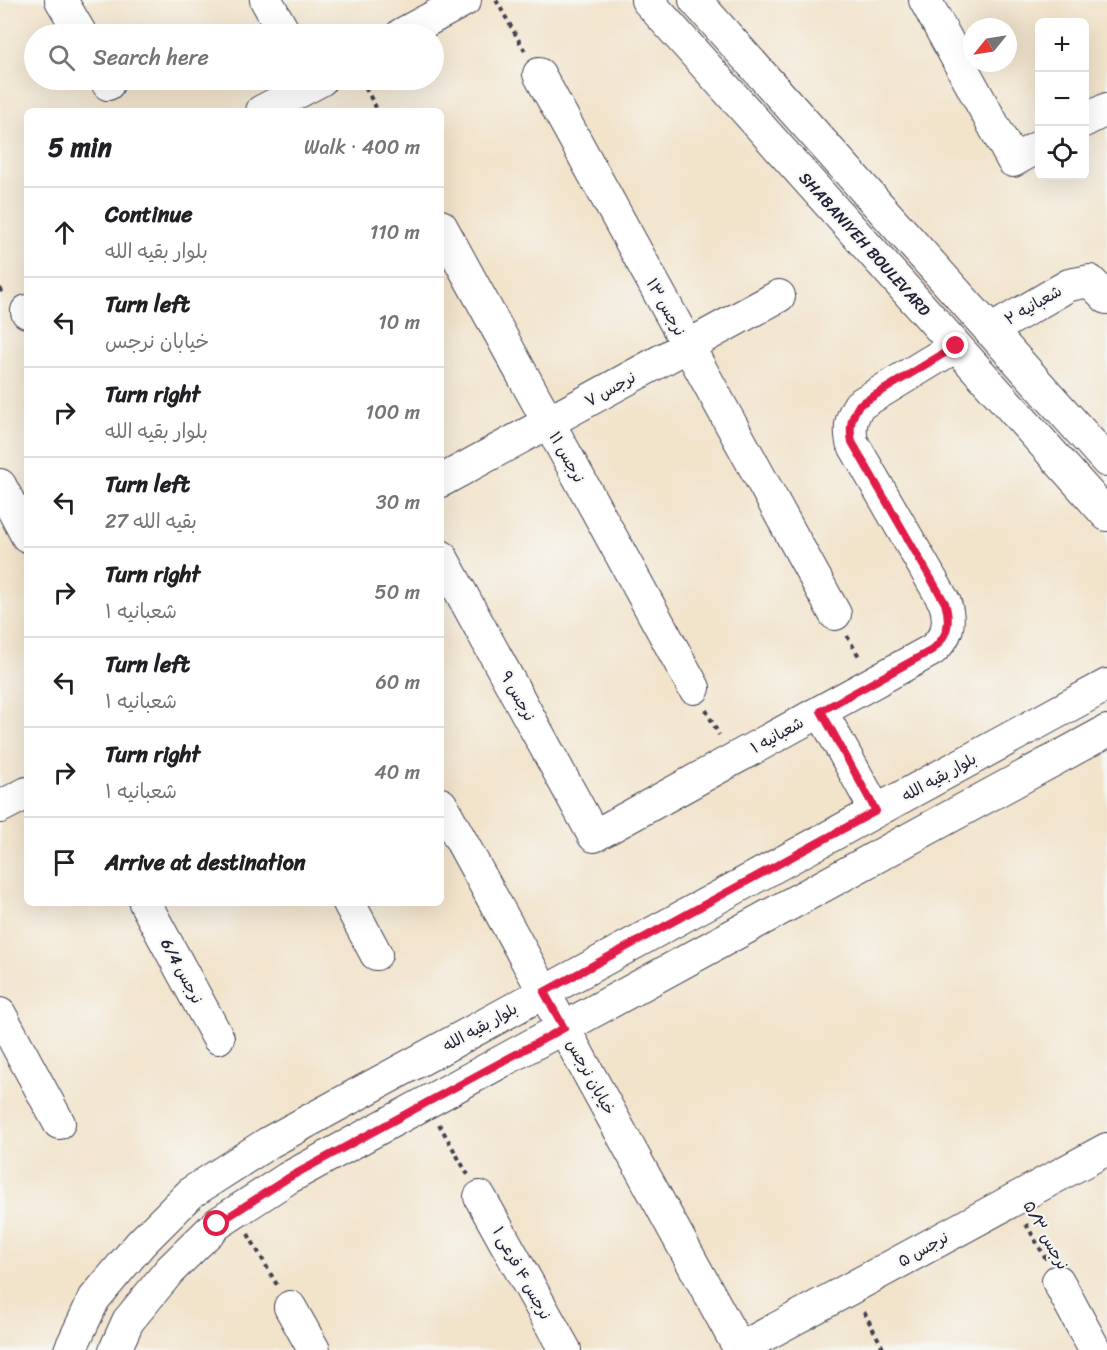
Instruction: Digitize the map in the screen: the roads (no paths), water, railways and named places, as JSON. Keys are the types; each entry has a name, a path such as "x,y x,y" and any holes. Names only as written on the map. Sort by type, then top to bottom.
{"street":[{"path":"61,0 75,24"},
{"path":"266,0 279,24"},
{"path":"421,24 465,0"},
{"name":"SHABANIYEH BOULEVARD","path":"647,0 1107,515"},
{"path":"695,0 1107,461"},
{"path":"925,0 1026,153"},
{"name":"نرجس ۱۳","path":"539,74 834,614"},
{"path":"267,108 298,90"},
{"path":"1089,119 1107,109"},
{"name":"نرجس ۱۱","path":"444,231 694,688"},
{"name":"شعبانیه ۲","path":"990,330 1069,285 1090,281 1107,298"},
{"name":"نرجس ۷","path":"444,479 779,296"},
{"name":"شعبانیه ۱","path":"594,836 932,650 942,641 948,629 949,616 945,603 852,442 849,429 852,416 859,405 956,346"},
{"path":"0,486 24,530"},
{"name":"نرجس ۹","path":"444,561 594,836"},
{"name":"بلوار بقیه الله","path":"70,1350 94,1299 141,1243 192,1192 268,1143 1107,685"},
{"path":"821,711 876,811"},
{"path":"115,1350 128,1321 170,1270 217,1224 288,1178 1107,731"},
{"path":"0,807 24,795"},
{"name":"خیابان نرجس","path":"444,809 740,1349"},
{"name":"نرجس 6/4","path":"147,906 218,1038"},
{"path":"351,906 376,954"},
{"path":"0,1014 58,1123"},
{"name":"نرجس ۵","path":"740,1349 1107,1149"},
{"name":"نرجس ۴ فرعی ۱","path":"480,1197 565,1350"},
{"path":"1058,1281 1095,1350"},
{"path":"290,1307 314,1350"}]}
